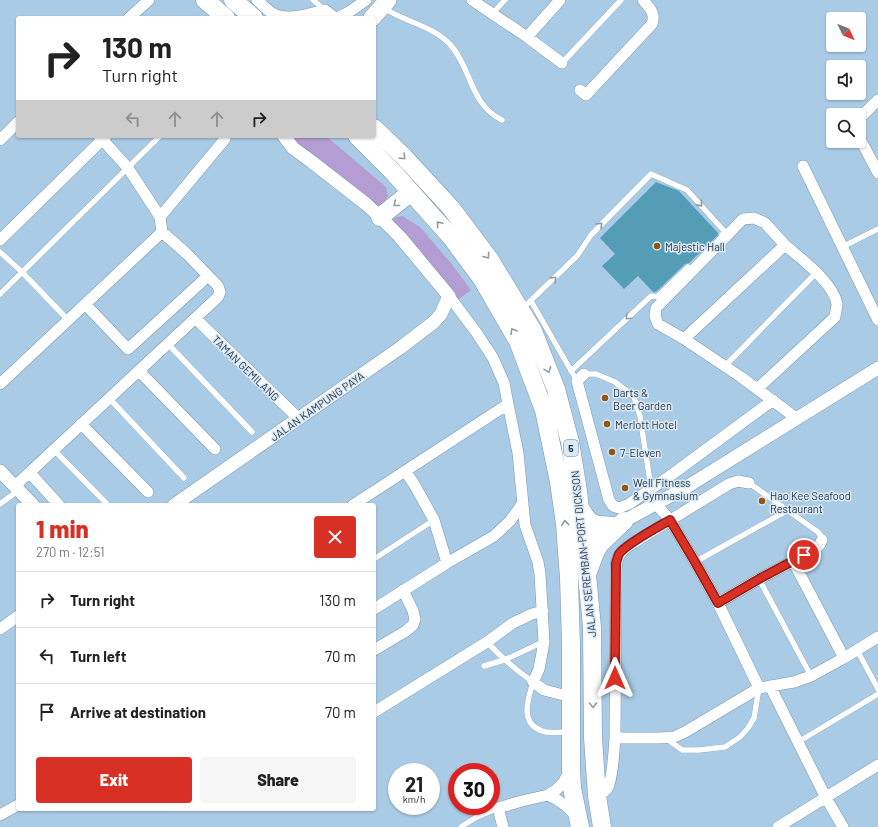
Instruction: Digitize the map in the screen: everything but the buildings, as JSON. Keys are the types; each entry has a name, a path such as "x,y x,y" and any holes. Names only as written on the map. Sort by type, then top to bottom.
{"highway":[{"path":"205,0 224,16"},
{"path":"233,0 252,16"},
{"name":"JALAN SEREMBAN-PORT DICKSON","path":"376,129 451,208 526,306 533,331 556,389 570,442 580,508 592,626 593,738 597,796 602,827"},
{"name":"JALAN SEREMBAN-PORT DICKSON","path":"359,138 393,172 451,237 482,279 518,341 544,410 560,482 565,524 569,578 571,645 571,769 572,788 579,824"},
{"path":"380,217 411,192"},
{"path":"580,508 587,519 593,524 618,524"},
{"path":"587,575 594,553 618,524"},
{"path":"571,645 576,632 577,612 575,550 578,541 583,537"}],"street":[{"path":"131,16 149,0"},
{"path":"257,0 272,13 280,16"},
{"path":"340,16 366,0"},
{"path":"472,0 527,37 562,63"},
{"path":"527,37 560,0"},
{"path":"580,90 586,95 652,24 652,10 643,0"},
{"path":"295,16 325,10 333,16"},
{"path":"866,112 878,100"},
{"path":"0,140 16,124"},
{"path":"0,240 102,138"},
{"path":"17,488 30,473 81,424 218,297 220,292 219,288 187,254 162,232 160,217 128,168 104,138"},
{"path":"160,217 224,138"},
{"path":"286,138 293,148 366,204 400,237 449,296 493,358 504,384 518,453 525,525 538,562 540,574 544,642 539,669 533,682 544,690 571,697"},
{"path":"865,148 878,173"},
{"path":"803,166 878,320"},
{"path":"757,389 834,317 837,305 832,291 816,273 785,245 764,223 754,218 743,219 662,298 656,308 655,316 658,324 725,366 796,418"},
{"path":"0,384 162,232"},
{"path":"684,339 785,245"},
{"path":"85,304 128,349 208,276"},
{"name":"JALAN KAMPUNG PAYA","path":"177,503 400,348 434,322 441,314 449,296"},
{"name":"TAMAN GEMILANG","path":"195,318 298,418"},
{"path":"583,537 618,524 685,488 878,368"},
{"path":"139,371 215,449"},
{"path":"580,378 610,500 612,506 619,508 629,504 674,473 773,400"},
{"path":"356,503 508,404"},
{"path":"81,424 148,492"},
{"path":"0,471 31,503"},
{"path":"405,471 434,520 447,563"},
{"path":"30,473 57,503"},
{"path":"674,473 685,488"},
{"path":"597,796 604,792 608,787 615,738 616,563 619,554 625,548 729,484 738,481 749,483"},
{"path":"376,608 447,563 494,536 510,521 523,503"},
{"path":"656,504 670,520 695,562 765,687 798,742 826,798 843,827"},
{"path":"718,603 759,579 816,549 822,540"},
{"path":"793,561 844,658"},
{"path":"376,649 406,631 413,625 415,619 414,611 403,590"},
{"path":"376,711 487,642 513,623 532,614 543,611"},
{"path":"0,630 16,618"},
{"path":"615,738 674,737 765,687 794,682 811,676 878,637"},
{"path":"778,827 878,765"},
{"path":"500,807 548,795 563,783 571,769"},
{"path":"548,795 556,798 571,810 579,824"},
{"path":"0,815 16,806"},
{"path":"500,815 503,827"}],"lane":[{"path":"313,0 325,10"},
{"path":"492,14 505,0"},
{"path":"562,63 621,0"},
{"path":"381,8 429,29 443,37 460,59 477,96 494,116 502,120"},
{"path":"0,294 158,138"},
{"path":"571,371 651,296 662,298 725,232 687,190 651,174 591,234 577,256 526,306 571,371 580,378 596,374 615,382 634,397 640,416 652,488"},
{"path":"842,247 878,229"},
{"path":"0,252 22,272 68,320"},
{"path":"725,366 816,273"},
{"path":"168,344 252,432"},
{"path":"109,398 184,478"},
{"path":"54,450 106,503"},
{"path":"749,483 818,532 822,540"},
{"path":"0,504 17,488"},
{"path":"695,562 788,510"},
{"path":"376,558 434,520"},
{"path":"759,579 811,676"},
{"path":"487,642 504,660 533,682 526,714 531,724 539,730 548,732 571,732"},
{"path":"484,666 504,660 544,642"},
{"path":"857,650 878,689"},
{"path":"665,738 682,750 725,747 740,737 748,728 754,718 765,687"},
{"path":"798,742 878,694"},
{"path":"461,827 482,815"}],"shaded area":[{"path":"291,138 328,138 386,187 388,196 380,206 370,203"},
{"path":"402,216 420,227 450,262 471,290 458,300 399,231 393,218"}],"place":[{"name":"Majestic Hall","path":"657,246"},
{"name":"Darts & Beer Garden","path":"605,398"},
{"name":"Merlott Hotel","path":"607,424"},
{"name":"7-Eleven","path":"612,452"},
{"name":"Well Fitness & Gymnasium","path":"625,488"},
{"name":"Hao Kee Seafood Restaurant","path":"762,501"}],"route":[{"path":"615,678 616,563 619,554 632,543 670,520 718,603 804,555"}]}
